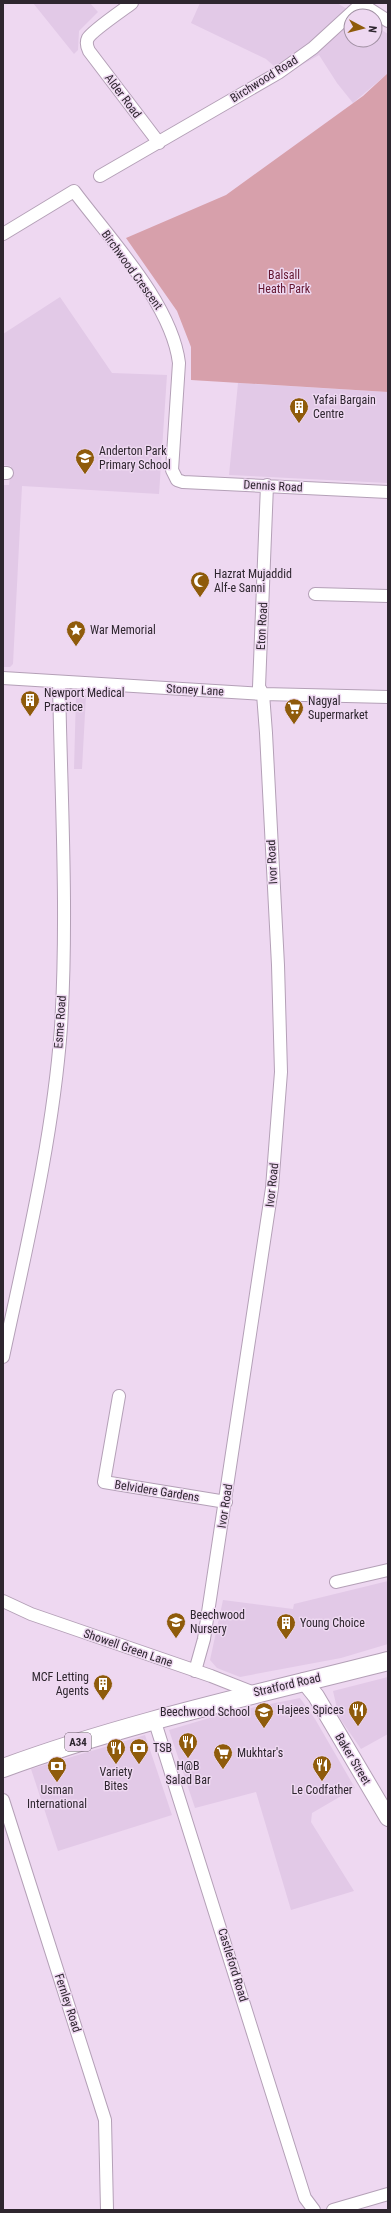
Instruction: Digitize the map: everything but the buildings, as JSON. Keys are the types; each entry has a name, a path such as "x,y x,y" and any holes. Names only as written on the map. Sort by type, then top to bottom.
{"highway":[{"name":"Stratford Road","path":"3,1768 48,1752 154,1719 388,1661"}],"main road":[{"name":"Baker Street","path":"304,1681 316,1696 388,1818"}],"street":[{"name":"Alder Road","path":"132,3 94,32 88,38 87,45 159,143"},
{"name":"Birchwood Road","path":"159,143 278,73 313,48 360,3"},
{"path":"360,3 388,21"},
{"path":"100,176 159,143"},
{"name":"Birchwood Crescent","path":"3,234 74,191 151,293 166,318 178,349 179,363 173,462"},
{"name":"Dennis Road","path":"173,462 173,475 177,480 183,482 388,492"},
{"name":"Eton Road","path":"263,694 259,687 267,485"},
{"path":"315,594 388,596"},
{"name":"Stoney Lane","path":"3,678 263,694 388,697"},
{"name":"Esme Road","path":"3,1357 31,1223 51,1115 61,1029 65,952 59,682"},
{"name":"Ivor Road","path":"195,1671 204,1639 226,1502 272,1188 281,1072 278,965 263,694"},
{"name":"Belvidere Gardens","path":"119,1396 104,1482 226,1502"},
{"path":"336,1582 388,1570"},
{"name":"Showell Green Lane","path":"3,1601 31,1614 254,1693"},
{"name":"Castleford Road","path":"154,1719 306,2198 314,2210"},
{"name":"Fernley Road","path":"3,1800 105,2120 107,2210"},
{"path":"333,2210 388,2194"}],"shaded area":[{"path":"33,3 90,3 98,12 79,31 78,50 74,54"},
{"path":"200,3 337,3 345,8 343,8 343,48 383,48 383,31 388,34 388,73 353,103 337,83 319,55 284,75 266,59 191,23"},
{"name":"Anderton Park Primary School","path":"60,297 112,373 167,375 159,494 22,486 13,664 10,667 3,667 3,485 9,485 11,466 3,465 3,334"},
{"path":"238,383 388,392 388,483 229,475"},
{"path":"76,695 86,695 82,769 74,769"},
{"path":"388,1581 388,1644 341,1658 240,1677 217,1668 210,1660 223,1600 293,1609 294,1604"},
{"path":"388,1677 388,1734 361,1749 339,1717 333,1691"},
{"path":"300,1698 315,1719 355,1788 312,1813 311,1822 354,1891 291,1910 256,1792 195,1808 169,1730 226,1713"},
{"path":"145,1735 172,1815 58,1851 31,1769"}],"green space":[{"name":"Balsall Heath Park","path":"388,73 388,392 191,380 191,347 177,311 126,238 226,195 363,96"}],"place":[{"name":"Yafai Bargain Centre","path":"299,424"},
{"name":"Anderton Park Primary School","path":"85,475"},
{"name":"Hazrat Mujaddid Alf-e Sanni","path":"200,598"},
{"name":"War Memorial","path":"76,647"},
{"name":"Newport Medical Practice","path":"30,717"},
{"name":"Nagyal Supermarket","path":"294,725"},
{"name":"Beechwood Nursery","path":"176,1639"},
{"name":"Young Choice","path":"286,1640"},
{"name":"MCF Letting Agents","path":"103,1701"},
{"name":"Hajees Spices","path":"358,1727"},
{"name":"Beechwood School","path":"264,1729"},
{"name":"H@B Salad Bar","path":"188,1759"},
{"name":"Variety Bites","path":"116,1765"},
{"name":"TSB","path":"139,1765"},
{"name":"Mukhtar's","path":"223,1770"},
{"name":"Le Codfather","path":"322,1782"},
{"name":"Usman International","path":"57,1783"}]}
